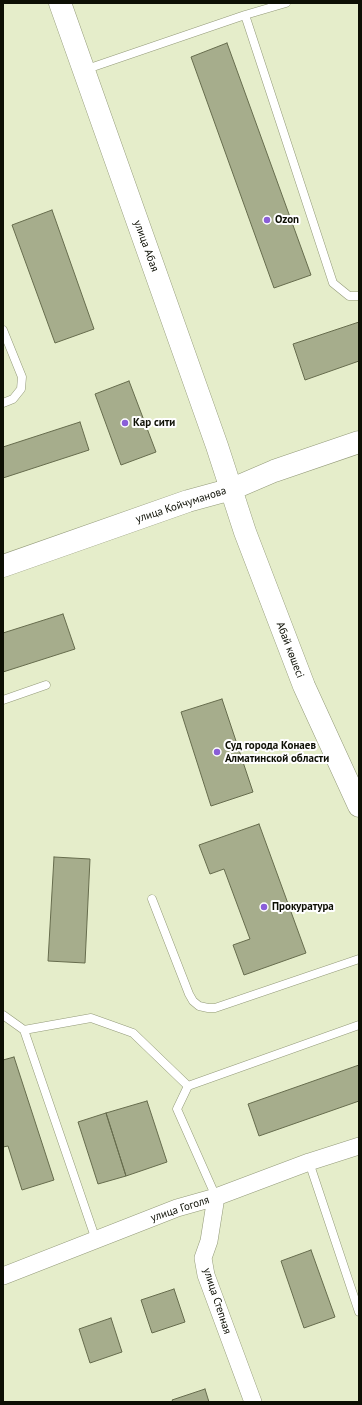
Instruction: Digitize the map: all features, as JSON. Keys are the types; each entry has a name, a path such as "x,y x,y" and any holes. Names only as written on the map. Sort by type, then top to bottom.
{"street":[{"name":"улица Абая","path":"60,3 232,489"},
{"name":"улица Койчуманова","path":"3,566 188,501 232,489 274,472 359,442"},
{"name":"Абай көшесі","path":"232,489 245,532 304,686 359,806"},
{"name":"улица Гоголя","path":"3,1276 177,1208 216,1197 309,1162 359,1146"},
{"name":"улица Степная","path":"216,1197 209,1241 203,1258 206,1275 252,1402"}],"lane":[{"path":"83,70 245,15 286,3"},
{"path":"245,15 333,283 349,296 359,296"},
{"path":"3,330 22,377 21,389 13,399 3,403"},
{"path":"3,700 46,685"},
{"path":"152,899 193,1001 199,1006 215,1008 359,959"},
{"path":"3,1015 24,1030 96,1240"},
{"path":"24,1030 91,1018 133,1033 188,1086"},
{"path":"216,1197 177,1109 188,1086 359,1025"},
{"path":"309,1162 359,1312"}],"building":[{"path":"227,43 311,275 274,288 191,57"},
{"path":"52,210 94,329 55,343 12,225"},
{"path":"359,322 359,361 305,380 293,344"},
{"name":"Кар сити","path":"129,381 156,452 121,465 95,394"},
{"path":"80,422 89,450 3,478 3,447"},
{"path":"63,614 75,649 3,672 3,633"},
{"name":"Суд города Конаев Алматинской области","path":"222,699 253,792 211,806 181,712"},
{"name":"Прокуратура","path":"259,824 306,953 244,975 233,945 250,939 224,869 210,874 199,845"},
{"path":"54,857 90,859 85,963 48,961"},
{"path":"14,1057 54,1180 22,1190 8,1146 3,1147 3,1060"},
{"path":"359,1065 359,1101 259,1136 248,1104"},
{"path":"147,1101 167,1162 126,1176 106,1113"},
{"path":"106,1113 126,1176 98,1184 78,1122"},
{"path":"311,1250 335,1317 304,1328 281,1261"},
{"path":"174,1289 185,1322 152,1333 141,1300"},
{"path":"111,1318 122,1352 90,1363 79,1329"},
{"path":"205,1389 209,1402 173,1402 172,1400"}],"place":[{"name":"Ozon","path":"267,220"},
{"name":"Кар сити","path":"125,423"},
{"name":"Суд города Конаев Алматинской области","path":"217,752"},
{"name":"Прокуратура","path":"264,907"}]}
